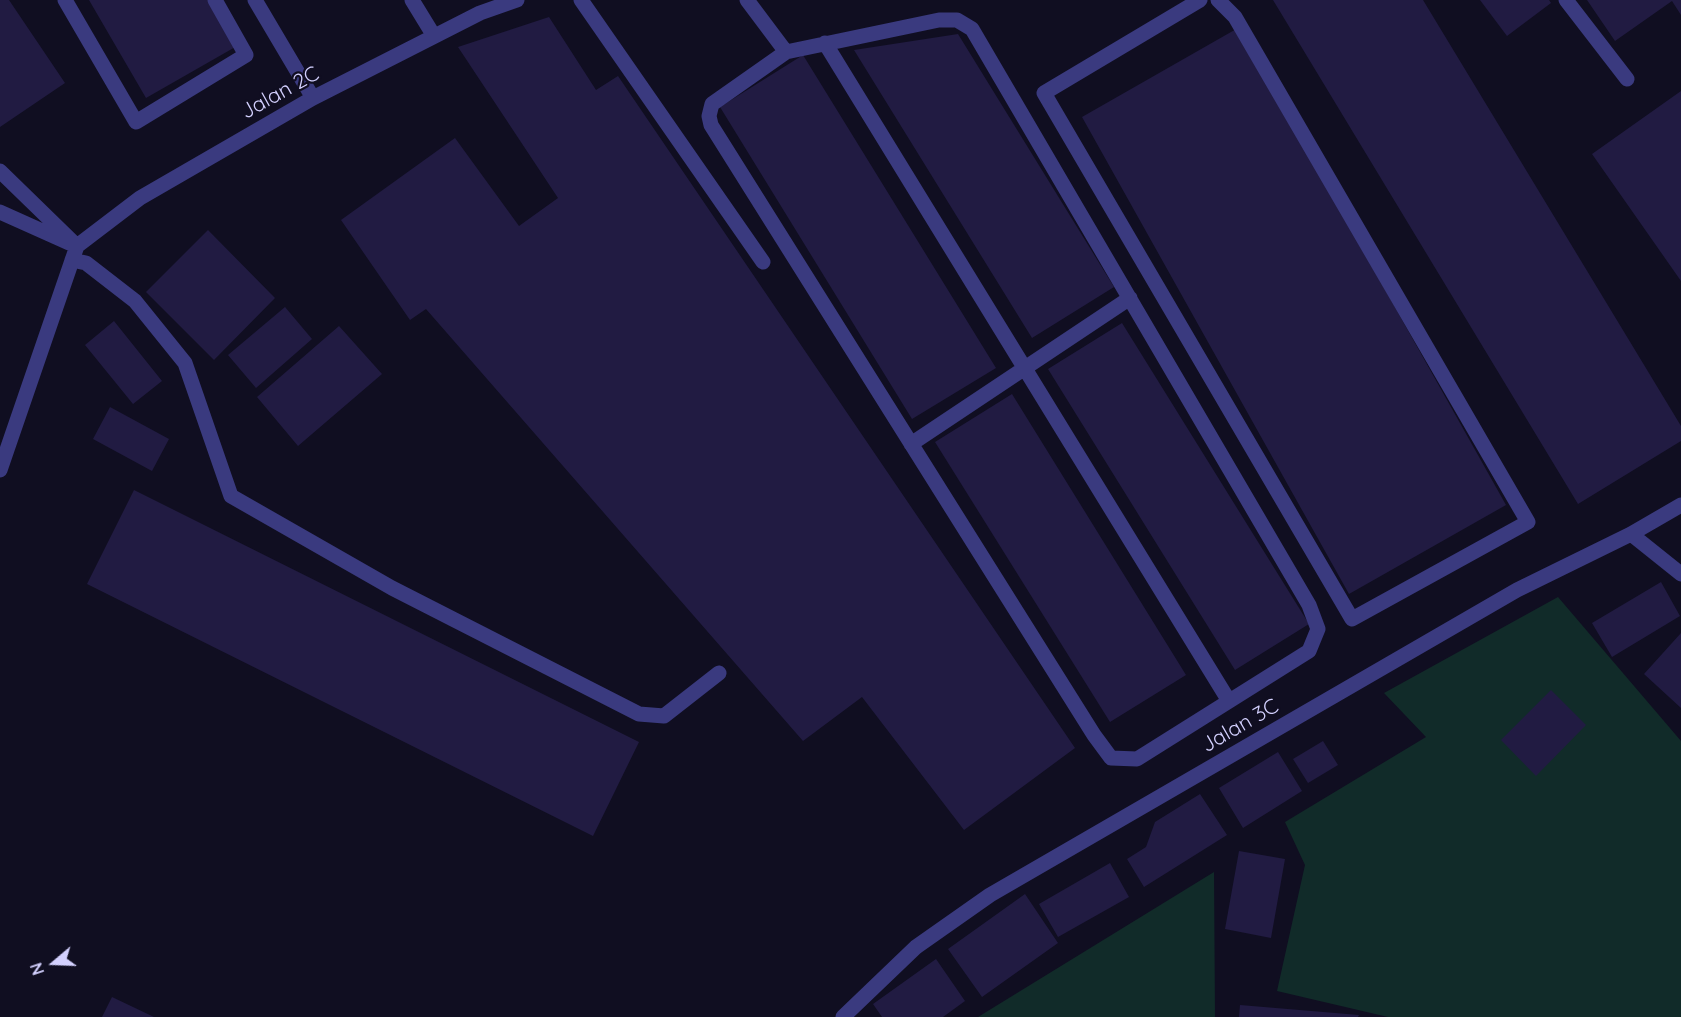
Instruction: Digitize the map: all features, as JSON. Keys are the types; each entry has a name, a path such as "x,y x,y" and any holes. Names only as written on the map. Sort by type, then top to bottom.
{"street":[{"path":"65,0 136,122 246,55 215,0"},
{"path":"255,0 313,98"},
{"path":"412,0 434,36"},
{"name":"Jalan 2C","path":"75,253 140,198 313,98 480,13 517,0"},
{"path":"581,0 763,262"},
{"path":"747,0 786,52"},
{"path":"1200,0 1044,93 1352,619 1528,522 1235,16 1218,0"},
{"path":"1566,0 1627,79"},
{"path":"939,20 957,20 972,28 1309,605 1318,629 1309,651 1137,759 1111,758 1094,735 711,125 709,116 712,104 786,52 939,20"},
{"path":"825,43 1229,701"},
{"path":"0,171 75,253 135,301 185,363 231,496 392,588 639,714 664,716 718,674"},
{"path":"0,212 75,253"},
{"path":"0,470 3,450 75,253"},
{"path":"911,444 1130,298"},
{"name":"Jalan 3C","path":"843,1017 916,947 990,895 1517,590 1631,534 1681,505"},
{"path":"1631,534 1681,574"}],"green space":[{"path":"1558,597 1681,741 1681,1017 1388,1017 1277,991 1305,865 1285,822 1426,737 1384,693"},
{"path":"1214,872 1215,1017 978,1017"}],"building":[{"path":"0,0 9,0 65,83 0,127"},
{"path":"89,0 210,0 237,46 146,98"},
{"path":"1273,0 1423,0 1681,426 1681,441 1578,504"},
{"path":"1480,0 1549,0 1551,3 1507,36"},
{"path":"1587,0 1681,0 1681,15 1672,1 1615,41"},
{"path":"549,17 596,90 618,76 1075,748 964,830 862,697 803,741 426,309 410,320 341,220 455,138 519,226 558,198 458,47"},
{"path":"1238,28 1506,505 1349,594 1082,117"},
{"path":"958,34 1114,287 1032,338 854,50"},
{"path":"803,55 996,368 912,419 720,107"},
{"path":"1681,91 1681,281 1592,154"},
{"path":"208,230 275,298 214,360 146,292"},
{"path":"285,307 312,339 256,388 228,355"},
{"path":"114,321 162,381 133,404 85,345"},
{"path":"1122,323 1309,624 1235,670 1048,369"},
{"path":"339,326 382,374 298,446 257,397"},
{"path":"1012,394 1186,675 1110,722 935,442"},
{"path":"110,407 169,439 152,471 93,439"},
{"path":"134,490 639,742 593,836 87,584"},
{"path":"1661,582 1680,616 1612,657 1592,623"},
{"path":"1681,633 1681,708 1644,674"},
{"path":"1551,690 1586,725 1536,776 1501,740"},
{"path":"1323,741 1338,765 1308,783 1293,759"},
{"path":"1278,752 1302,791 1243,828 1219,788"},
{"path":"1200,794 1227,835 1144,887 1127,859 1146,847 1155,822"},
{"path":"1239,851 1285,859 1271,938 1225,929"},
{"path":"1110,863 1129,897 1058,937 1039,904"},
{"path":"1025,894 1058,943 982,997 948,949"},
{"path":"936,959 965,1001 943,1017 882,1017 873,1004"},
{"path":"112,997 154,1017 102,1017"},
{"path":"1240,1005 1359,1015 1358,1017 1239,1017"}]}
